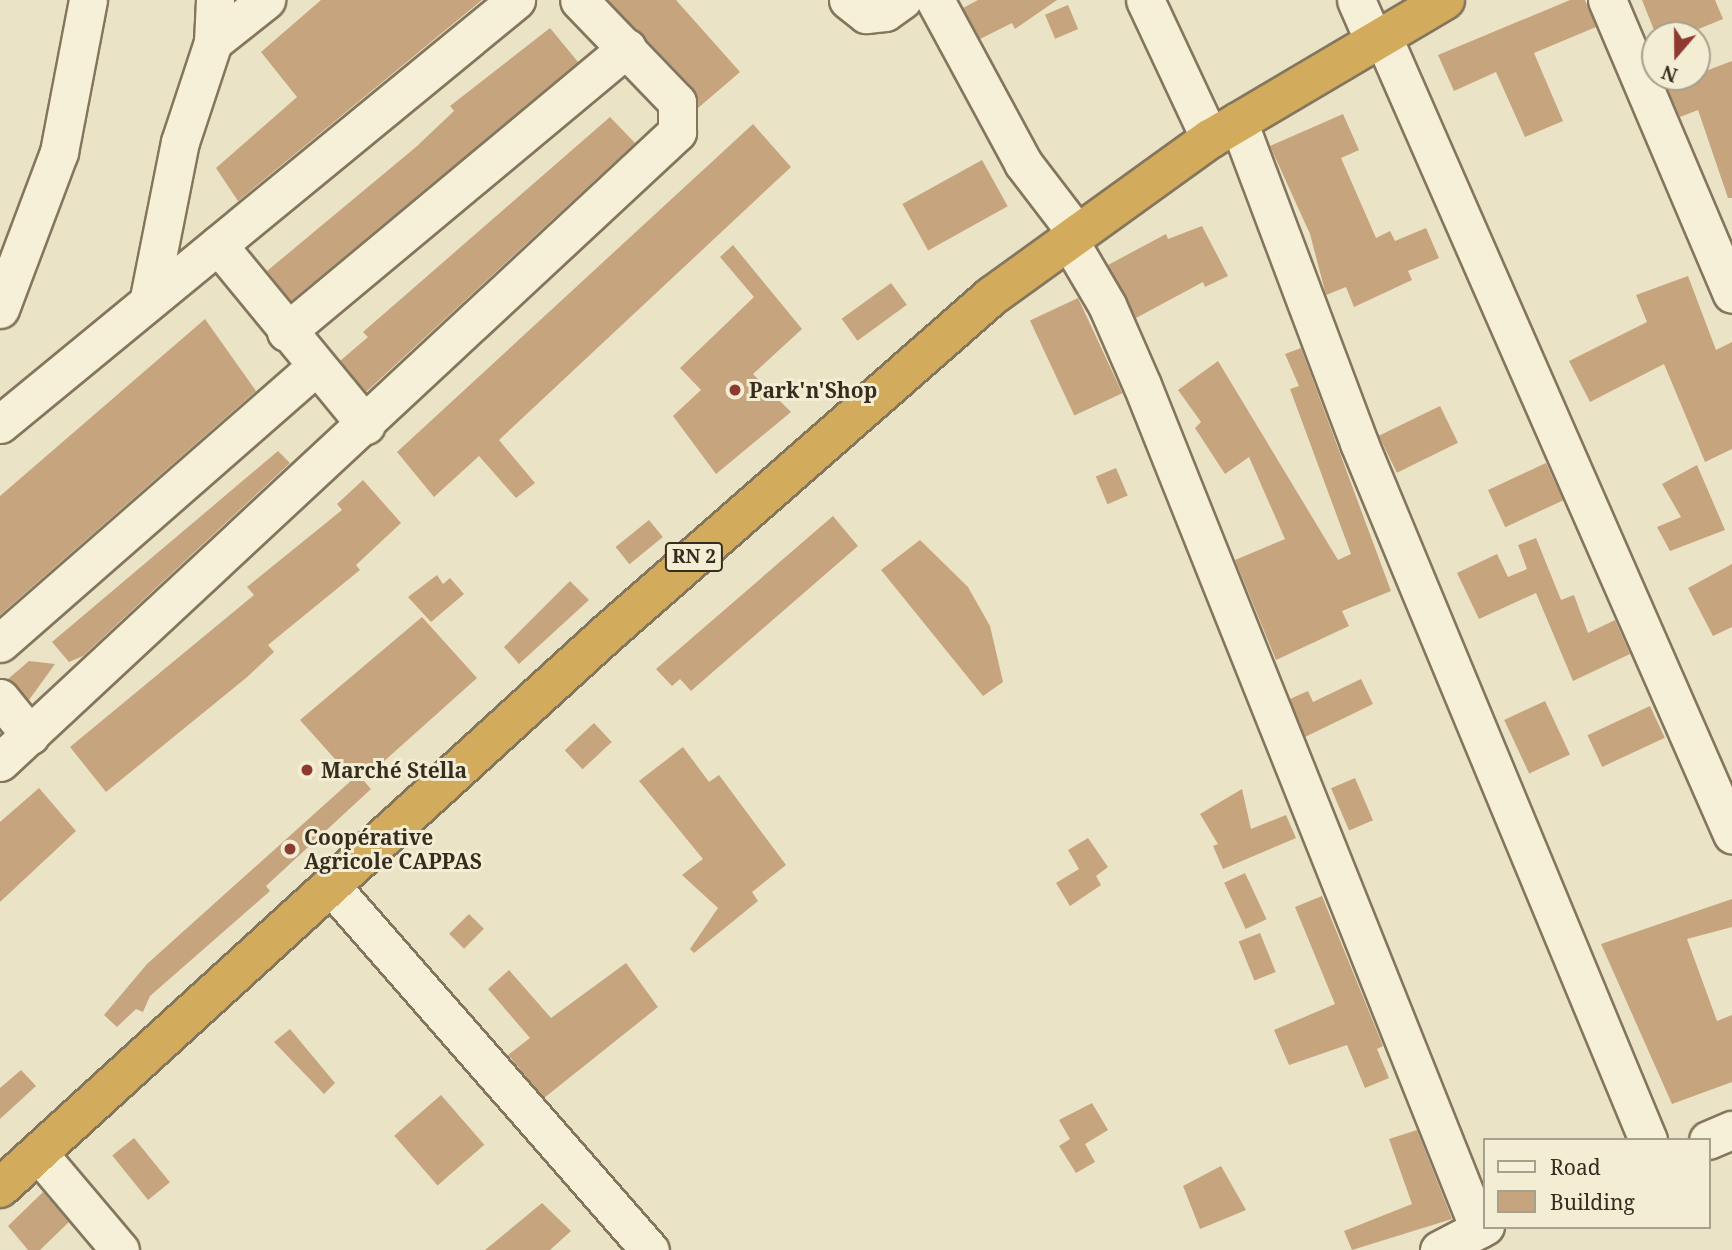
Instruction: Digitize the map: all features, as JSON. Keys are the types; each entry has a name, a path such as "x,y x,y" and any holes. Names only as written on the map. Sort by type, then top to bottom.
{"highway":[{"name":"RN 2","path":"0,1188 610,632 1071,234 1224,130 1377,36 1445,0"}],"street":[{"path":"0,309 59,152 88,0"},
{"path":"149,298 180,142 213,42 215,0"},
{"path":"213,42 266,0"},
{"path":"0,425 149,298 218,245 516,0"},
{"path":"0,762 366,425 677,132 677,102 579,0"},
{"path":"848,0 866,14 885,12 902,0"},
{"path":"935,0 1023,163 1071,234 1107,305 1142,385 1482,1228 1439,1250"},
{"path":"1145,0 1224,130 1364,456 1647,1138"},
{"path":"1356,0 1377,36 1732,834"},
{"path":"1607,0 1732,294"},
{"path":"286,332 627,48"},
{"path":"218,245 286,332 366,425"},
{"path":"0,643 316,366"},
{"path":"0,698 30,735"},
{"path":"331,886 650,1250"},
{"path":"1711,1139 1732,1130"},
{"path":"38,1153 120,1250"}],"building":[{"path":"321,0 482,0 238,201 216,168 297,97 261,52"},
{"path":"608,0 676,0 740,72 698,108 692,87"},
{"path":"978,0 1057,0 1015,29 1012,23 980,39 963,8"},
{"path":"1570,0 1585,0 1596,27 1534,53 1563,121 1525,137 1496,72 1454,91 1438,55"},
{"path":"1642,0 1715,0 1723,19 1711,24 1711,21 1650,21"},
{"path":"1068,5 1078,29 1055,39 1045,15"},
{"path":"550,28 578,62 291,301 267,271 416,147 454,111 450,106"},
{"path":"1732,61 1732,198 1728,198 1698,110 1680,117 1668,91 1711,91 1711,69"},
{"path":"1343,114 1359,150 1341,158 1376,238 1390,231 1395,241 1426,228 1439,258 1408,271 1412,280 1354,307 1346,287 1326,295 1310,234 1270,146"},
{"path":"610,117 635,143 366,392 340,361 368,337 363,332"},
{"path":"753,124 791,167 499,440 535,483 516,498 479,456 434,497 397,452"},
{"path":"982,160 1008,206 928,250 902,204"},
{"path":"1202,226 1228,276 1205,287 1203,282 1136,318 1108,265 1166,234 1168,239"},
{"path":"733,245 802,329 753,374 791,412 716,474 673,416 701,390 680,368 754,297 720,257"},
{"path":"1688,276 1716,350 1732,342 1732,449 1705,462 1664,364 1590,402 1569,361 1647,322 1636,295"},
{"path":"891,283 907,305 858,341 842,319"},
{"path":"1078,298 1122,393 1074,416 1030,320"},
{"path":"205,319 256,391 0,615 0,496"},
{"path":"1301,348 1391,591 1342,611 1349,626 1276,660 1235,560 1285,539 1249,457 1225,474 1195,428 1201,422 1178,390 1218,361 1338,560 1351,554 1290,389 1299,386 1285,354"},
{"path":"1440,406 1458,443 1397,473 1379,436"},
{"path":"278,451 290,463 83,656 69,662 52,642"},
{"path":"1546,463 1563,500 1505,527 1488,490"},
{"path":"1697,465 1725,530 1670,551 1657,527 1681,517 1662,484"},
{"path":"1116,468 1128,496 1107,504 1096,477"},
{"path":"363,480 401,523 356,565 360,570 268,645 274,652 246,678 106,792 70,747 254,595 247,587 342,510 337,504"},
{"path":"833,516 858,546 691,691 680,679 672,686 656,669"},
{"path":"649,520 663,537 629,564 616,547"},
{"path":"1536,538 1561,600 1574,595 1588,633 1615,620 1630,654 1573,681 1536,593 1479,619 1457,573 1497,554 1508,577 1527,569 1518,545"},
{"path":"920,540 968,587 990,626 1003,682 983,696 881,570"},
{"path":"1732,564 1732,627 1713,636 1688,588"},
{"path":"437,575 443,584 450,578 464,594 431,622 408,597"},
{"path":"570,581 589,600 519,664 504,647"},
{"path":"422,617 477,678 363,780 371,789 266,886 270,891 150,996 143,1012 136,1009 117,1027 104,1015 147,964 353,779 300,720"},
{"path":"29,661 55,664 29,700 8,679"},
{"path":"1361,679 1373,704 1305,737 1290,699 1308,691 1313,702"},
{"path":"1545,701 1570,754 1529,773 1504,720"},
{"path":"1650,706 1665,738 1602,767 1587,735"},
{"path":"594,723 612,742 582,769 565,750"},
{"path":"683,747 709,782 719,775 786,865 752,892 758,901 694,953 690,949 718,908 682,875 703,859 639,781"},
{"path":"1355,778 1373,820 1349,831 1331,788"},
{"path":"39,788 76,831 0,902 0,822"},
{"path":"1242,789 1251,829 1286,815 1296,838 1223,869 1213,846 1218,844 1200,814"},
{"path":"1088,838 1108,867 1096,876 1101,885 1070,906 1056,883 1079,869 1068,850"},
{"path":"1245,873 1267,919 1246,929 1224,883"},
{"path":"1322,896 1383,1046 1377,1049 1389,1078 1365,1088 1347,1045 1289,1065 1274,1030 1335,1004 1295,907"},
{"path":"1732,899 1732,927 1687,939 1717,1021 1732,1015 1732,1082 1672,1104 1601,944"},
{"path":"469,914 484,929 464,949 449,934"},
{"path":"1260,933 1276,972 1254,981 1239,942"},
{"path":"626,963 658,1007 544,1098 508,1055 530,1038 488,989 509,970 551,1018"},
{"path":"290,1029 335,1083 324,1094 274,1042"},
{"path":"21,1070 36,1086 0,1119 0,1088"},
{"path":"441,1095 484,1145 438,1185 394,1136"},
{"path":"1092,1103 1108,1130 1085,1144 1095,1162 1076,1173 1059,1146 1070,1139 1059,1120"},
{"path":"1417,1130 1452,1219 1352,1250 1344,1231 1412,1204 1389,1139"},
{"path":"134,1138 170,1182 148,1200 112,1156"},
{"path":"1221,1166 1246,1210 1200,1229 1183,1186"},
{"path":"43,1192 69,1222 40,1250 28,1250 8,1226"},
{"path":"542,1203 571,1231 550,1250 485,1250"}],"place":[{"name":"Park'n'Shop","path":"735,390"},
{"name":"Marché Stella","path":"307,770"},
{"name":"Coopérative Agricole CAPPAS","path":"290,849"}]}
